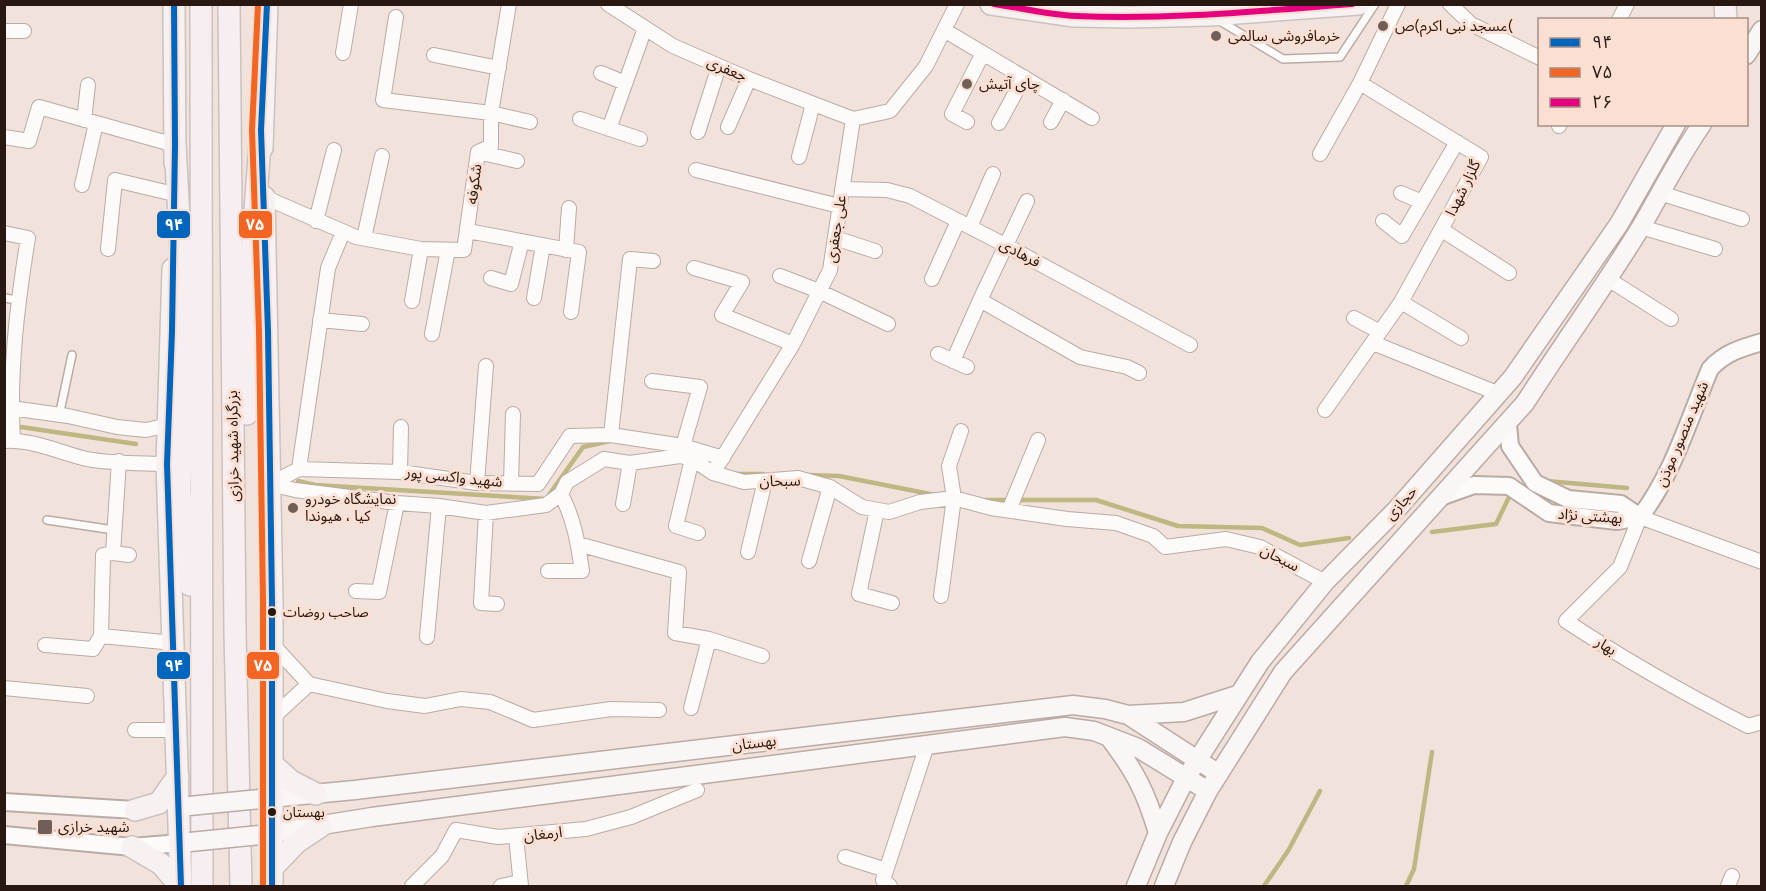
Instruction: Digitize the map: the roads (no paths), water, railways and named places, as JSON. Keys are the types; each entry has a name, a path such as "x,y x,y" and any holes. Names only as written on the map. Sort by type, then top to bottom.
{"highway":[{"name":"بزرگراه شهید خرازی","path":"201,4 202,886"},
{"name":"بزرگراه شهید خرازی","path":"229,4 235,633 241,886"},
{"path":"235,633 247,505 248,304 261,130"},
{"path":"175,146 184,309 180,491 202,706"}],"main road":[{"path":"174,4 175,146 167,464 178,776 184,806 185,842 181,886"},
{"path":"991,4 1024,6 1074,16 1130,17 1210,15 1359,4"},
{"path":"268,8 261,130 272,644 272,764 266,798 266,834 272,877"},
{"path":"1748,51 1761,33"},
{"name":"حجازی","path":"1136,886 1158,833 1186,778 1260,662 1325,582 1397,509 1513,377 1619,224 1675,126"},
{"name":"حجازی","path":"1164,886 1208,791 1283,672 1508,425 1525,403 1641,227 1701,126"},
{"path":"1128,715 1184,712 1237,695"},
{"name":"بهستان","path":"184,806 316,794 1073,705 1128,715 1219,774"},
{"name":"بهستان","path":"185,842 266,834 372,817 1065,727 1094,731 1138,748 1208,791"},
{"path":"1108,736 1130,765 1147,798 1158,833"},
{"path":"616,759 617,785"},
{"path":"272,764 291,781 316,794"},
{"path":"135,810 159,803 178,776"},
{"path":"272,877 297,842 321,826"},
{"path":"132,846 161,864 181,886"}],"street":[{"path":"343,53 351,4"},
{"name":"شکوفه","path":"468,231 478,152 491,146 491,113 509,4"},
{"name":"جعفری","path":"608,4 673,46 749,79 853,119"},
{"path":"853,119 890,111 926,66 957,4"},
{"path":"1320,154 1360,83 1398,4"},
{"path":"1450,4 1471,24 1538,58"},
{"path":"1620,18 1627,4"},
{"path":"396,17 383,100 491,113 530,122"},
{"path":"609,129 645,28"},
{"path":"944,30 1092,118"},
{"path":"4,31 24,31"},
{"path":"967,122 952,114 983,53"},
{"path":"434,55 499,68"},
{"path":"698,132 719,66"},
{"path":"601,73 625,83"},
{"path":"999,123 1024,77"},
{"path":"728,127 749,79"},
{"name":"گلزار شهدا","path":"1325,410 1401,302 1481,157 1360,83"},
{"path":"82,185 90,121 88,84"},
{"path":"1051,122 1063,100"},
{"path":"799,157 813,104"},
{"path":"4,137 29,141 39,107 175,146"},
{"path":"580,119 639,139"},
{"name":"علی جعفری","path":"713,473 793,344 830,270 853,119"},
{"path":"1383,221 1402,236 1457,142"},
{"path":"316,221 334,150"},
{"path":"478,152 517,161"},
{"path":"364,238 382,156"},
{"path":"696,170 839,206"},
{"path":"932,279 993,174"},
{"path":"108,249 115,180 174,194"},
{"name":"فرهادی","path":"842,189 887,190 910,196 1005,244 1190,345"},
{"path":"1401,193 1422,202"},
{"path":"1660,193 1742,219"},
{"path":"264,197 344,232 421,249 464,250 468,231 579,252 571,312"},
{"path":"953,362 1005,244 1027,201"},
{"path":"566,250 569,208"},
{"path":"1641,227 1715,249"},
{"path":"1442,230 1509,273"},
{"path":"299,469 328,268 344,232"},
{"path":"4,233 28,238 11,299 9,426"},
{"path":"835,238 875,251"},
{"path":"491,278 511,284 522,241"},
{"path":"534,298 543,246"},
{"path":"412,301 421,249"},
{"path":"432,334 448,250"},
{"path":"611,435 630,259 653,261"},
{"path":"694,268 742,282 722,315 793,344"},
{"path":"780,276 819,291 888,324"},
{"path":"1608,279 1671,320"},
{"path":"980,300 1080,357 1127,367 1139,373"},
{"path":"1401,302 1461,338"},
{"path":"1354,318 1376,338 1497,393"},
{"path":"320,320 362,324"},
{"name":"شهید منصور موذن","path":"1640,517 1654,498 1668,472 1710,369 1719,358 1738,348 1761,342"},
{"path":"938,354 967,367"},
{"path":"477,483 486,366"},
{"path":"652,381 700,387 683,446"},
{"path":"511,483 513,414"},
{"path":"9,426 59,416 146,430 169,425"},
{"name":"بهشتی نژاد","path":"1508,425 1510,446 1535,483 1568,499 1622,504 1640,517"},
{"path":"9,426 40,445 90,460 167,464"},
{"path":"400,472 401,427"},
{"path":"941,596 954,498 949,466 961,431"},
{"name":"شهید واکسی پور","path":"270,484 299,469 400,472 477,483 538,484 570,436 611,435 683,446 723,458"},
{"path":"1009,510 1038,440"},
{"path":"270,484 295,490 486,513 546,505 561,494 567,482 604,459 630,463 680,456 692,459 676,526 698,533"},
{"name":"سبحان","path":"692,459 713,473 744,482 798,478 830,487 862,507 889,512 920,502 954,498 991,508 1116,523 1153,536 1165,547 1226,540 1260,547 1325,582"},
{"path":"45,645 93,650 101,636 108,554 114,530 119,461"},
{"path":"623,504 630,463"},
{"path":"748,552 765,481"},
{"name":"بهشتی نژاد","path":"1443,496 1474,485 1509,486 1549,513 1617,521 1640,517"},
{"path":"809,561 830,487"},
{"path":"548,571 582,571 571,513 561,494"},
{"path":"356,591 379,592 397,503"},
{"path":"427,637 439,506"},
{"path":"877,510 859,594 892,603"},
{"path":"486,513 481,603 497,604"},
{"path":"1640,517 1761,562"},
{"name":"بهار","path":"1640,517 1620,567 1566,621 1694,699 1748,726 1761,722"},
{"path":"578,544 679,572 675,633 708,639 762,656"},
{"path":"88,557 108,554 129,555"},
{"path":"101,636 174,643"},
{"path":"691,708 708,639"},
{"path":"272,644 309,684 387,701 424,706 461,699 490,702 533,720 611,709 659,710"},
{"path":"272,718 309,684"},
{"path":"4,688 87,696"},
{"path":"135,730 177,730"},
{"path":"890,886 883,880 927,745"},
{"name":"ارمغان","path":"412,886 442,856 456,830 498,837 597,826 631,817 697,790"},
{"path":"4,802 135,810 184,806"},
{"path":"4,836 132,846 185,842"},
{"path":"501,886 520,884 516,836"},
{"path":"846,857 886,870"}],"lane":[{"path":"1210,15 1282,59 1340,57 1375,4"},
{"path":"59,416 72,355"},
{"path":"47,520 114,530"}],"waterway":[{"path":"4,428 21,427 136,444"},
{"path":"298,481 315,485 546,499 583,447 610,441"},
{"path":"735,474 763,474"},
{"path":"807,475 839,476 935,495"},
{"path":"1546,481 1627,488"},
{"path":"1432,532 1496,524 1511,493"},
{"path":"985,500 1096,500 1178,526 1262,528 1300,545 1349,538"},
{"path":"1406,886 1414,869 1432,752"},
{"path":"1264,886 1288,851 1320,791"}],"place":[{"name":"مسجد نبی اکرم)ص(","path":"1383,26"},
{"name":"خرمافروشی سالمی","path":"1216,36"},
{"name":"چای آتیش","path":"967,84"},
{"name":"نمایشگاه خودرو کیا ، هیوندا","path":"293,508"},
{"name":"صاحب روضات","path":"272,612"},
{"name":"بهستان","path":"272,812"},
{"name":"شهید خرازی","path":"45,827"}]}
